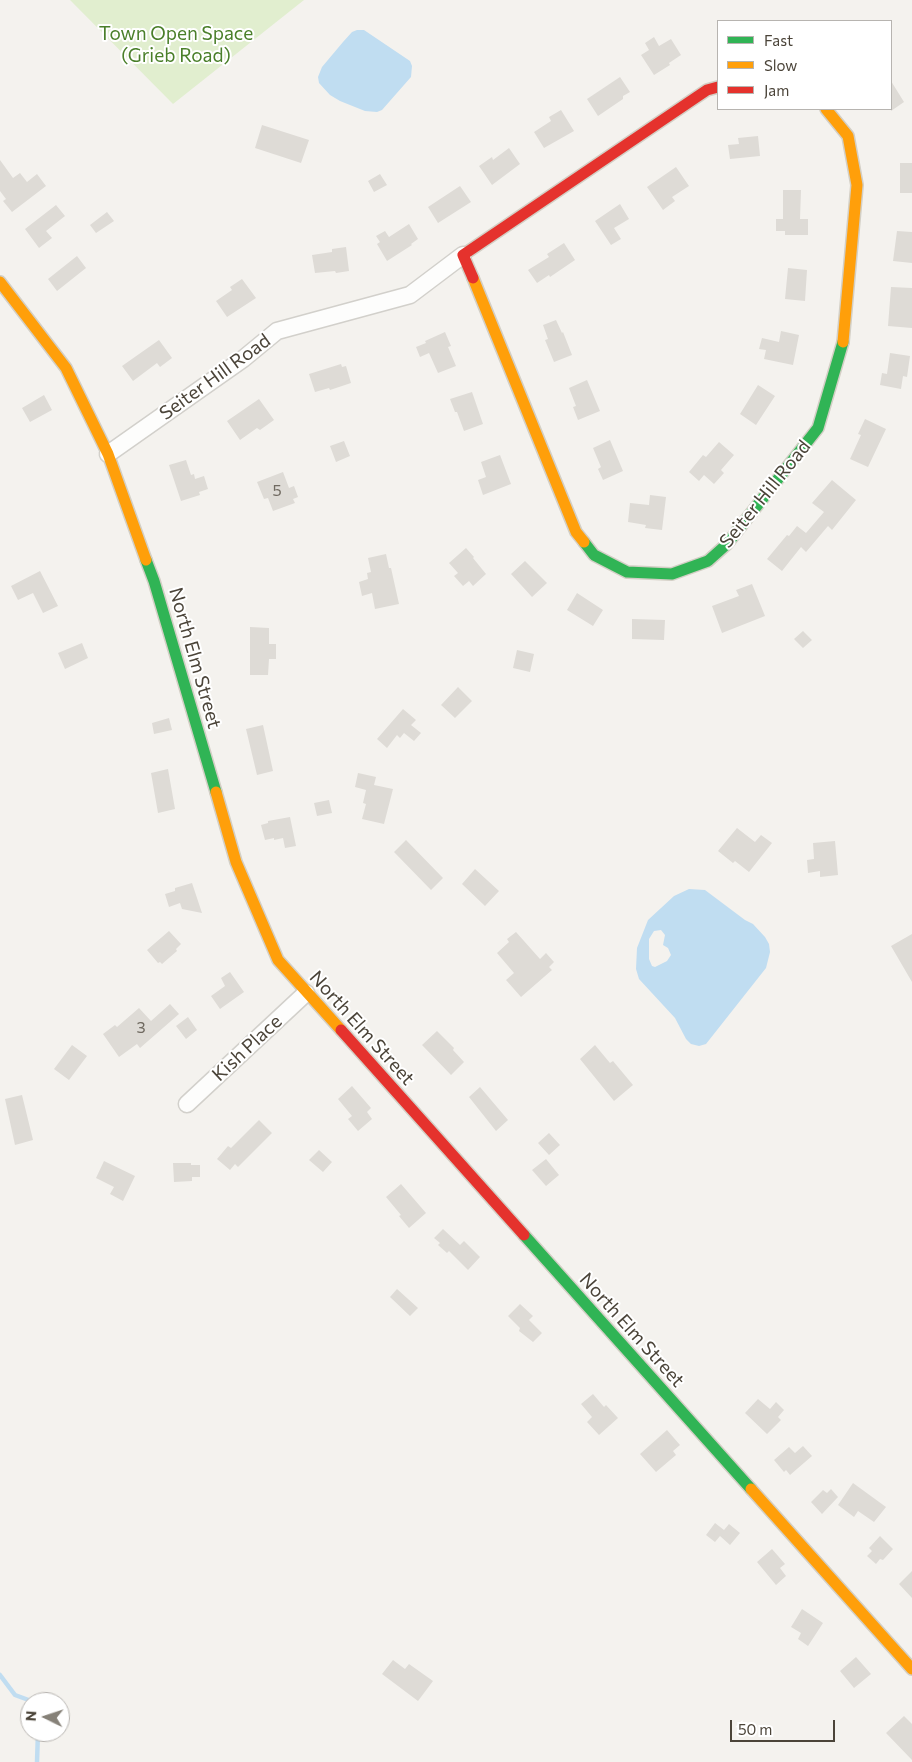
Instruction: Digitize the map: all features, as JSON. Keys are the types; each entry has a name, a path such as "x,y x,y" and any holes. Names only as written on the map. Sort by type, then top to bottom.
{"main road":[{"name":"Seiter Hill Road","path":"717,87 706,90 463,255 576,532 594,555 627,572 672,574 708,561 727,544 818,428 843,348 857,186 848,136 827,110"},
{"name":"North Elm Street","path":"0,282 66,368 108,454 154,581 236,862 278,960 912,1670"}],"street":[{"name":"Seiter Hill Road","path":"108,454 243,359 277,331 410,295 463,255"},
{"name":"Kish Place","path":"187,1104 306,993"}],"green space":[{"name":"Town Open Space (Grieb Road)","path":"70,0 304,0 173,104"}],"water":[{"path":"364,30 410,61 412,66 411,77 382,110 377,112 365,111 340,101 330,95 319,83 318,77 322,67 352,32"},
{"path":"689,889 705,890 753,924 769,944 770,952 766,968 706,1044 699,1046 691,1044 686,1039 675,1018 639,979 636,969 637,948 648,920 674,896","holes":["661,930 665,935 663,945 668,948 671,955 667,961 655,967 652,966 649,959 649,939 654,931"]}],"building":[{"path":"654,37 659,46 671,39 681,55 654,75 641,55 649,50 645,43"},
{"path":"620,77 630,92 598,116 587,99"},
{"path":"892,83 904,102 892,110"},
{"path":"561,110 574,131 544,148 534,132 551,121 549,117"},
{"path":"262,125 309,140 301,163 255,148"},
{"path":"758,136 760,156 730,159 728,145 739,144 738,138"},
{"path":"509,148 520,164 492,185 479,166 492,157 493,160"},
{"path":"0,160 13,178 20,173 27,182 37,174 46,186 12,212 3,201 6,199 0,191"},
{"path":"900,163 912,163 912,193 900,193"},
{"path":"676,167 689,186 672,197 675,201 663,210 647,187"},
{"path":"380,174 387,185 374,192 368,181"},
{"path":"460,186 471,202 438,223 428,207"},
{"path":"783,190 801,190 800,219 808,219 808,235 785,235 785,231 776,231 776,219 783,219"},
{"path":"620,204 629,219 614,228 621,239 611,245 595,221"},
{"path":"56,205 65,216 46,231 52,238 39,248 25,229"},
{"path":"107,212 114,221 96,233 90,225"},
{"path":"409,224 418,239 387,261 377,244 380,242 376,236 385,231 389,237"},
{"path":"897,231 912,232 912,263 893,261"},
{"path":"564,243 575,260 550,277 549,275 537,283 528,270 549,257 547,254"},
{"path":"346,247 349,271 315,273 312,255 332,252 332,249"},
{"path":"77,256 86,268 57,291 48,279"},
{"path":"788,268 807,270 805,301 785,299"},
{"path":"242,279 256,298 227,317 216,301 232,290 230,287"},
{"path":"891,287 912,288 912,328 888,326"},
{"path":"556,320 572,355 554,362 545,340 548,339 543,325"},
{"path":"781,331 799,335 793,365 764,359 766,350 759,349 762,338 779,342"},
{"path":"445,332 451,346 448,347 456,366 438,373 429,353 420,357 416,347"},
{"path":"159,340 172,358 160,367 157,363 133,381 122,366"},
{"path":"890,353 910,356 907,377 903,376 901,389 880,385 882,373 887,374"},
{"path":"341,364 342,367 346,366 351,383 330,390 329,388 315,392 309,374"},
{"path":"587,380 600,411 578,420 573,407 576,406 569,388"},
{"path":"758,385 775,396 756,425 740,414"},
{"path":"472,392 483,424 464,431 450,399"},
{"path":"44,395 52,410 30,422 22,408"},
{"path":"259,399 274,420 260,430 257,428 240,440 227,421"},
{"path":"865,419 886,429 868,467 850,459 861,435 858,434"},
{"path":"610,440 623,471 603,480 598,469 601,467 593,448"},
{"path":"344,441 350,456 336,462 330,446"},
{"path":"719,442 734,455 721,470 724,473 714,484 704,475 699,481 689,472 703,455 706,457"},
{"path":"500,455 511,484 483,495 478,480 486,477 481,462"},
{"path":"186,460 191,475 194,474 195,479 204,476 208,489 199,492 200,495 181,501 169,465"},
{"path":"283,472 289,488 294,486 298,497 293,499 295,503 273,511 268,498 264,499 257,482"},
{"path":"832,480 856,500 832,530 828,526 806,552 801,547 782,571 767,559 797,526 806,533 824,512 812,503"},
{"path":"650,495 666,497 662,530 645,528 646,525 628,522 630,503 649,505"},
{"path":"466,548 486,574 473,586 469,581 463,586 454,576 458,573 449,563"},
{"path":"386,554 399,604 375,609 372,593 362,596 359,582 368,579 367,573 371,572 368,558"},
{"path":"525,561 547,583 532,597 511,574"},
{"path":"40,571 58,606 43,613 33,593 18,600 11,586"},
{"path":"752,584 765,616 722,633 712,606 739,596 736,590"},
{"path":"577,593 603,610 593,626 567,610"},
{"path":"632,619 665,620 664,640 632,639"},
{"path":"250,627 269,628 269,644 276,644 276,659 269,659 268,675 250,675"},
{"path":"803,631 812,640 803,648 794,639"},
{"path":"82,643 88,658 65,669 58,653"},
{"path":"517,650 534,654 530,672 513,668"},
{"path":"458,687 472,701 455,718 441,705"},
{"path":"403,709 416,720 411,725 421,733 414,741 404,733 400,738 397,735 387,748 377,739"},
{"path":"169,718 172,730 154,734 152,723"},
{"path":"263,725 273,771 257,775 246,729"},
{"path":"168,769 175,809 158,813 151,773"},
{"path":"358,773 376,777 374,785 393,789 384,824 362,819 366,804 363,803 366,790 355,787"},
{"path":"329,800 332,813 317,816 314,803"},
{"path":"290,817 296,846 285,848 283,838 265,840 261,825 268,823 268,821"},
{"path":"737,828 755,842 761,835 772,843 749,872 735,861 733,863 718,851"},
{"path":"406,840 443,878 431,890 394,852"},
{"path":"835,841 838,875 820,877 820,871 808,873 807,860 814,859 813,843"},
{"path":"475,869 499,891 485,906 462,884"},
{"path":"192,883 202,913 182,909 180,903 169,907 165,894 175,891 175,888"},
{"path":"169,931 181,944 176,949 177,951 162,964 158,963 147,950"},
{"path":"516,932 540,959 546,953 554,962 549,967 552,970 521,997 506,980 514,973 497,953 509,942 507,939"},
{"path":"912,934 912,982 891,946"},
{"path":"230,972 244,992 220,1009 211,996 225,986 221,978"},
{"path":"170,1004 179,1014 140,1048 137,1044 119,1057 103,1034 115,1025 117,1027 139,1008 151,1021"},
{"path":"188,1017 197,1030 186,1039 176,1026"},
{"path":"437,1031 454,1048 453,1050 464,1062 451,1075 422,1045"},
{"path":"72,1045 87,1056 69,1080 54,1069"},
{"path":"595,1045 610,1063 613,1061 633,1085 614,1101 580,1059"},
{"path":"352,1086 371,1108 367,1112 372,1119 358,1131 348,1119 352,1116 338,1099"},
{"path":"480,1087 508,1120 496,1131 469,1097"},
{"path":"22,1095 33,1140 15,1145 5,1099"},
{"path":"259,1120 272,1133 238,1167 235,1164 230,1170 217,1159 228,1146 231,1148"},
{"path":"549,1133 560,1145 549,1155 538,1143"},
{"path":"319,1150 332,1162 323,1172 309,1160"},
{"path":"546,1159 559,1175 546,1186 532,1170"},
{"path":"104,1161 135,1176 123,1201 110,1194 114,1187 96,1178"},
{"path":"173,1163 200,1165 200,1177 192,1177 192,1181 174,1182"},
{"path":"401,1184 426,1213 409,1228 386,1197"},
{"path":"443,1229 460,1245 464,1241 480,1257 468,1270 449,1251 447,1253 438,1245 440,1243 434,1238"},
{"path":"397,1289 418,1308 410,1316 390,1297"},
{"path":"520,1304 533,1316 529,1320 542,1333 533,1342 519,1331 520,1328 508,1316"},
{"path":"593,1394 604,1407 606,1405 618,1418 599,1435 587,1422 592,1417 581,1404"},
{"path":"758,1399 770,1409 776,1402 784,1410 778,1417 781,1420 767,1434 745,1413"},
{"path":"667,1430 680,1445 673,1451 676,1455 656,1472 640,1454"},
{"path":"803,1446 812,1456 790,1475 786,1470 784,1472 774,1460 789,1447 795,1453"},
{"path":"853,1483 886,1507 874,1522 858,1511 854,1517 838,1505"},
{"path":"831,1489 838,1497 822,1514 811,1502 823,1490 827,1493"},
{"path":"715,1523 724,1530 729,1524 740,1533 730,1545 720,1536 715,1542 706,1535"},
{"path":"880,1536 893,1549 883,1560 880,1559 876,1564 867,1556 872,1551 869,1548"},
{"path":"772,1549 785,1564 780,1568 786,1576 776,1585 757,1562"},
{"path":"912,1571 912,1598 899,1584"},
{"path":"802,1609 823,1623 808,1646 798,1639 801,1633 791,1627"},
{"path":"856,1657 871,1674 854,1688 840,1671"},
{"path":"393,1660 405,1669 409,1664 433,1681 418,1701 382,1674"},
{"path":"904,1716 912,1724 912,1760 886,1733"}],"waterway":[{"path":"0,1675 15,1695 20,1697"},
{"path":"37,1762 38,1742"}],"traffic: fast":[{"path":"584,542 594,555 627,572 672,574 708,561 727,544 818,428 843,342"},
{"path":"146,560 154,581 216,792"},
{"path":"524,1235 751,1489"}],"traffic: slow":[{"path":"827,110 848,136 857,185 843,342"},
{"path":"473,278 576,532 584,542"},
{"path":"0,282 66,368 108,454 146,560"},
{"path":"216,792 236,862 278,960 341,1030"},
{"path":"751,1489 912,1669"}],"traffic: jam":[{"path":"473,278 463,255 707,90 717,87"},
{"path":"341,1030 524,1235"}]}
